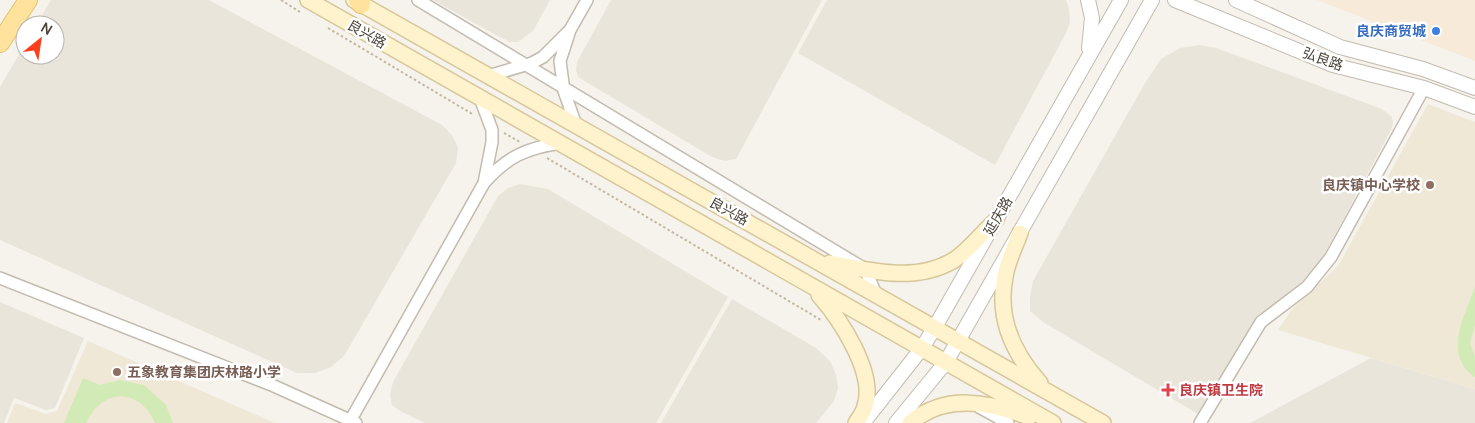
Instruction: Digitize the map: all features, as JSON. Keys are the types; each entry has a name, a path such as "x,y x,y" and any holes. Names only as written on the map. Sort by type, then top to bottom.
{"main road":[{"path":"0,43 28,0"},
{"name":"良兴路","path":"357,1 1103,423"},
{"name":"良兴路","path":"307,7 480,98 1053,423"},
{"path":"816,260 891,273 919,273 937,268 956,259 996,220"},
{"path":"1020,233 1005,275 1001,302 1005,325 1017,352 1031,373 1047,391"},
{"path":"812,286 835,313 864,373 866,405 856,423"},
{"path":"910,423 931,409 948,404 970,402 994,405 1044,423"}],"street":[{"path":"418,0 865,269 876,294"},
{"path":"576,125 564,88 560,61 570,30 586,0"},
{"path":"1086,62 1092,25 1088,0"},
{"name":"延庆路","path":"864,423 922,348 935,327 1121,0"},
{"name":"延庆路","path":"896,423 946,362 1152,0"},
{"name":"弘良路","path":"1175,0 1333,65 1424,88 1475,107"},
{"name":"弘良路","path":"1236,0 1340,47 1423,69 1475,88"},
{"path":"488,76 526,65 543,57 570,30"},
{"path":"1200,423 1261,322 1307,287 1331,257 1424,88"},
{"path":"480,98 490,124 492,142 484,182"},
{"path":"0,278 274,386 352,422 484,182 502,163 532,149 560,144"},
{"path":"970,402 1008,423"}],"path":[{"path":"281,0 307,7"},
{"path":"323,25 823,322"}],"shaded area":[{"path":"51,0 209,0 442,125 452,135 458,148 456,163 344,356 331,367 315,373 297,373 0,240 0,87 15,61 15,65 65,65 65,15 42,15"},
{"path":"433,0 550,0 533,31 518,42 510,42"},
{"path":"611,0 822,0 736,159 725,161 712,157 578,77 576,70 577,62"},
{"path":"827,0 1066,0 1070,22 1066,33 995,165 798,53"},
{"name":"良庆商贸城","path":"1317,0 1475,0 1475,61"},
{"path":"1199,45 1216,48 1382,109 1392,117 1393,122 1392,128 1316,270 1305,283 1258,315 1198,414 1043,322 1030,311 1030,297 1033,281 1145,83 1161,59 1180,48"},
{"name":"良庆镇中心学校","path":"1428,104 1475,122 1475,389 1278,330 1292,309 1338,266"},
{"path":"520,184 548,189 728,297 656,423 425,423 392,405 390,395 393,382 498,196 508,188"},
{"path":"732,299 816,348 830,361 836,375 838,388 834,401 816,423 661,423"},
{"path":"0,302 84,338 55,408 46,410 14,398 4,423 0,423"},
{"name":"五象教育集团庆林路小学","path":"88,341 275,423 7,423 15,403 46,414 57,411"},
{"path":"1371,358 1475,389 1475,423 1250,423"}],"green space":[{"path":"1475,287 1475,324 1470,343 1475,357 1475,377 1465,368 1460,358 1458,346 1462,322"},
{"path":"83,378 100,385 120,380 144,385 166,405 173,423 155,423 148,411 140,403 120,396 101,403 93,411 86,423 64,423"}],"place":[{"name":"良庆商贸城","path":"1436,31"},
{"name":"良庆镇中心学校","path":"1430,185"},
{"name":"五象教育集团庆林路小学","path":"117,372"},
{"name":"良庆镇卫生院","path":"1168,390"}]}
